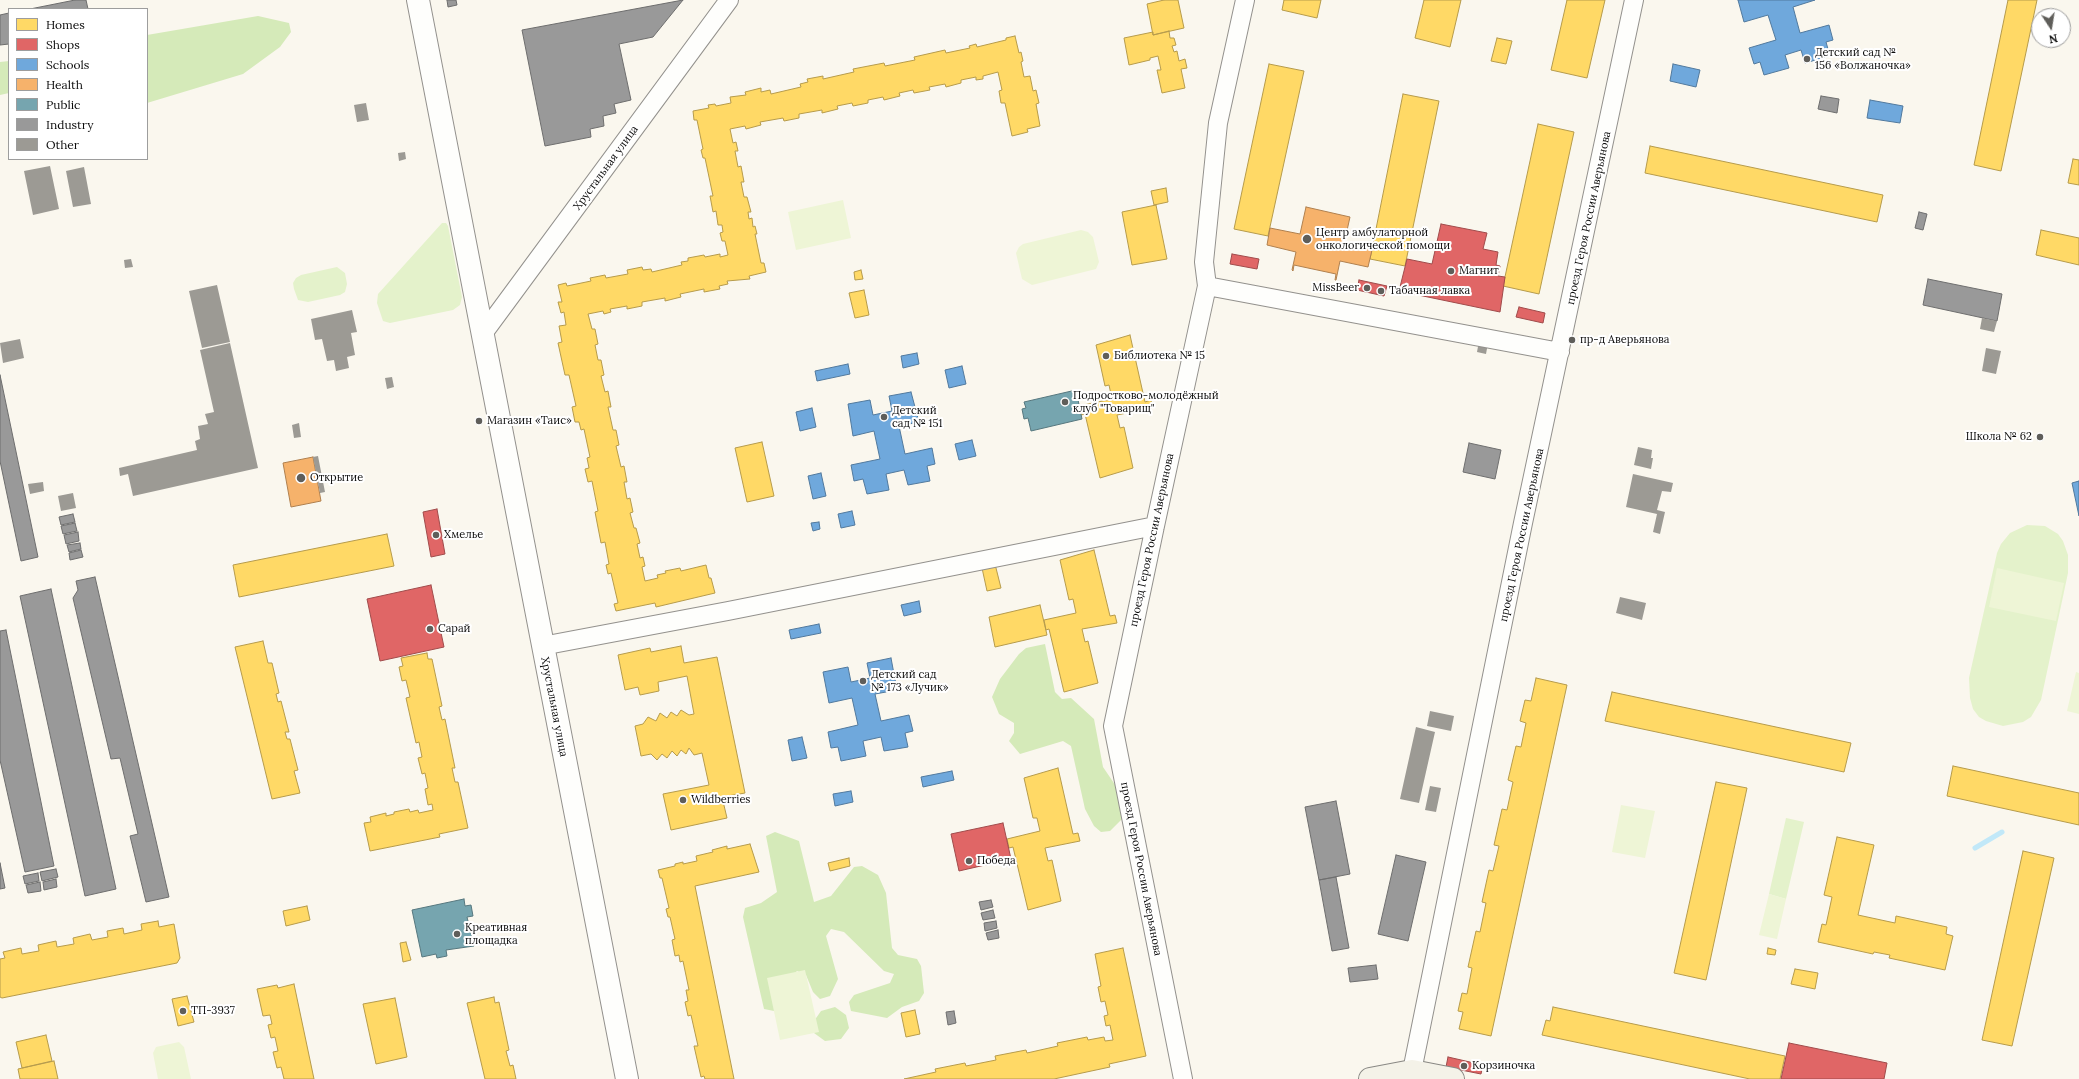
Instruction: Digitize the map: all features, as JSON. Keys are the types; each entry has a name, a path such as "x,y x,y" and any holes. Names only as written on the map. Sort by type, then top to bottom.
{"main road":[{"path":"1370,1079 1412,1071 1452,1079"}],"street":[{"name":"Хрустальная улица","path":"418,0 627,1079"},
{"name":"Хрустальная улица","path":"482,335 729,0"},
{"name":"проезд Героя России Аверьянова","path":"1183,1079 1113,726 1154,526 1207,286 1204,262 1218,122 1245,0"},
{"name":"проезд Героя России Аверьянова","path":"1412,1071 1634,0"},
{"path":"1207,286 1560,352"},
{"path":"542,646 728,612 1154,526"}],"green space":[{"path":"258,16 289,23 291,32 280,47 243,74 148,103 148,35"},
{"path":"8,61 8,93 0,95 0,62"},
{"path":"843,200 851,238 796,250 788,212"},
{"path":"442,223 446,223 448,226 462,297 460,305 453,310 390,323 383,321 377,303 378,294"},
{"path":"1081,230 1088,232 1093,237 1099,262 1096,269 1032,285 1022,279 1016,253 1019,247 1023,244"},
{"path":"337,267 345,273 347,284 345,292 340,295 308,302 298,300 293,283 296,278 301,275"},
{"path":"2027,525 2045,526 2058,534 2063,541 2068,555 2068,573 2041,700 2031,717 2023,722 2003,726 1986,721 1979,717 1973,709 1970,698 1969,678 1997,553 2001,544 2010,533"},
{"path":"1997,568 2064,583 2056,621 1989,607"},
{"path":"1045,644 1055,692 1062,699 1071,698 1094,719 1103,767 1124,798 1123,818 1110,831 1101,832 1094,826 1085,809 1071,746 1063,741 1020,754 1009,741 1014,733 1014,723 999,714 992,697 1000,679 1019,654 1026,648"},
{"path":"2076,672 2079,673 2079,714 2067,711"},
{"path":"1621,805 1655,811 1645,858 1612,852"},
{"path":"1786,818 1804,822 1786,899 1769,894"},
{"path":"775,832 799,841 814,902 831,896 854,867 862,866 878,875 886,893 892,948 898,955 917,959 921,966 924,993 919,1001 902,1007 887,1018 851,1011 849,1002 854,995 890,983 894,974 884,971 844,932 831,929 826,936 838,979 830,996 820,999 813,992 806,975 797,971 785,985 774,1011 764,1009 743,917 745,908 761,903 777,892 766,836"},
{"path":"1769,894 1786,899 1777,939 1759,935"},
{"path":"805,970 819,1032 780,1040 767,978"},
{"path":"835,1007 846,1015 849,1028 841,1039 825,1041 814,1033 814,1021 821,1011"},
{"path":"179,1042 184,1047 191,1079 158,1079 153,1053 156,1047"}],"building: Homes":[{"path":"1164,0 1178,0 1184,28 1153,35 1147,4"},
{"path":"1284,0 1321,0 1317,18 1282,10"},
{"path":"1424,0 1461,0 1450,47 1415,38"},
{"path":"1567,0 1605,0 1587,78 1551,70"},
{"path":"2008,0 2037,0 2035,8 2031,8 2031,28 2001,171 1974,165"},
{"path":"1169,31 1170,38 1174,38 1176,45 1172,46 1174,52 1177,51 1179,61 1185,59 1187,68 1181,69 1185,88 1162,93 1157,70 1161,70 1158,56 1150,58 1150,60 1129,65 1124,38 1153,32 1153,35"},
{"path":"1015,36 1019,53 1021,52 1023,61 1021,62 1024,77 1030,76 1033,91 1036,90 1039,103 1036,104 1040,126 1027,129 1028,132 1012,136 1005,103 1001,103 999,91 1002,90 998,72 983,76 983,79 976,80 976,77 961,80 961,83 946,87 945,84 929,87 930,90 914,93 913,90 899,93 900,96 884,100 883,97 868,100 868,103 853,106 852,103 837,106 838,109 822,113 822,110 799,114 799,118 784,121 783,118 760,122 761,125 746,129 745,126 730,129 733,143 736,142 738,151 735,151 738,167 741,166 744,182 741,182 744,197 747,197 751,212 748,212 749,219 752,218 753,227 755,226 757,234 755,234 761,263 764,263 766,272 749,276 750,279 727,281 728,284 719,286 720,289 704,292 704,289 680,294 681,297 665,301 665,298 642,302 642,306 627,309 627,306 610,309 611,312 604,314 603,311 588,314 592,329 595,329 598,344 595,345 598,360 601,360 604,375 601,376 605,392 608,391 611,407 608,407 613,430 616,430 619,445 616,446 621,467 624,466 627,482 624,482 627,499 630,498 633,512 630,513 640,543 637,544 640,558 643,557 645,566 642,567 645,581 658,578 657,575 666,573 665,571 680,568 681,571 706,565 715,593 656,607 655,603 616,611 614,604 618,603 611,573 608,574 606,565 609,564 605,542 601,543 595,512 598,511 592,481 588,482 585,469 589,468 587,458 590,457 584,429 581,430 579,422 575,422 572,407 576,406 569,375 565,375 558,343 562,342 559,326 566,325 564,312 561,313 558,302 562,302 558,285 566,283 567,286 591,281 590,278 605,275 606,278 628,274 627,270 642,267 643,270 651,269 652,272 682,265 681,262 688,261 688,258 704,255 705,257 720,254 720,257 728,255 725,241 722,241 720,233 723,232 722,225 718,225 716,211 713,212 710,196 713,196 705,158 703,158 701,150 703,149 697,120 694,120 693,111 709,108 708,105 715,104 716,106 731,103 730,97 746,95 745,92 761,88 761,92 770,90 771,94 801,87 800,84 808,82 807,79 823,76 823,79 854,72 853,69 884,63 885,66 915,60 914,57 945,50 946,53 970,48 969,46 976,44 977,47 1006,40 1006,38"},
{"path":"1497,38 1512,41 1506,64 1491,61"},
{"path":"1269,64 1304,71 1268,236 1234,229"},
{"path":"1403,94 1439,101 1405,266 1370,259"},
{"path":"1538,124 1574,132 1539,294 1503,286"},
{"path":"1650,146 1883,195 1877,222 1645,173"},
{"path":"2073,159 2079,160 2079,185 2068,183"},
{"path":"1166,188 1168,202 1154,205 1151,191"},
{"path":"1156,205 1167,259 1132,265 1122,212"},
{"path":"2041,230 2079,238 2079,265 2036,255"},
{"path":"861,270 863,279 855,280 854,272"},
{"path":"864,290 869,315 855,318 849,293"},
{"path":"1130,335 1145,402 1151,400 1152,408 1117,415 1120,428 1124,427 1133,468 1100,478 1085,414 1081,415 1079,406 1112,399 1109,385 1105,386 1096,345"},
{"path":"762,442 774,496 747,502 735,448"},
{"path":"387,534 394,566 239,597 233,565"},
{"path":"1094,550 1110,616 1115,615 1117,623 1082,629 1085,642 1088,641 1098,683 1064,692 1049,629 1046,630 1044,620 1076,613 1073,599 1069,600 1060,560"},
{"path":"995,564 1001,588 987,591 982,568"},
{"path":"1040,605 1047,635 995,647 989,617"},
{"path":"263,641 268,663 272,663 279,693 276,694 278,702 281,701 289,732 285,732 287,739 290,739 298,770 294,771 300,793 272,799 235,647"},
{"path":"681,646 684,663 717,657 745,793 722,797 727,818 671,830 663,794 709,785 702,753 694,755 689,748 686,754 681,750 677,756 672,751 667,758 662,754 657,760 651,754 641,756 635,726 643,724 648,717 656,721 660,713 667,718 671,712 677,716 681,710 689,715 694,714 687,676 658,682 659,691 640,695 638,687 625,690 618,655 650,648 651,652"},
{"path":"427,653 428,659 432,659 442,706 439,707 442,720 445,719 455,768 452,768 455,782 458,782 468,828 439,834 440,837 370,851 364,823 371,822 370,817 386,813 386,816 394,814 394,812 409,809 410,812 418,810 419,813 433,810 432,804 428,805 425,789 428,788 425,773 422,774 418,758 422,757 419,742 416,743 406,698 410,697 406,680 402,681 399,667 403,666 401,658"},
{"path":"1536,678 1567,685 1491,1036 1459,1029 1463,1012 1458,1011 1462,993 1467,994 1472,968 1468,967 1476,931 1480,932 1486,903 1482,902 1489,870 1493,871 1499,846 1494,845 1502,809 1507,810 1513,782 1508,780 1516,746 1521,747 1526,723 1520,721 1525,700 1531,701"},
{"path":"1612,692 1851,743 1844,772 1605,721"},
{"path":"1953,766 2079,793 2079,825 1947,796"},
{"path":"1058,768 1073,834 1078,833 1080,841 1045,848 1048,861 1052,860 1061,901 1028,910 1013,847 1009,848 1007,839 1040,831 1037,818 1033,818 1024,778"},
{"path":"1716,782 1747,788 1706,980 1674,973"},
{"path":"1837,837 1874,845 1858,915 1895,923 1896,916 1947,927 1946,934 1953,936 1945,970 1889,958 1890,955 1874,952 1873,954 1818,942 1822,924 1826,925 1832,897 1824,895"},
{"path":"750,844 759,872 695,886 734,1079 705,1079 704,1076 701,1077 694,1046 698,1046 691,1015 688,1016 685,1002 688,1001 686,990 689,990 683,961 680,962 679,955 675,956 672,940 675,939 670,917 668,917 666,909 669,908 662,878 660,878 658,870 675,866 675,864 683,862 683,864 697,861 696,856 713,852 712,850 727,846 727,849"},
{"path":"2023,851 2054,858 2012,1046 1982,1040"},
{"path":"849,858 850,866 830,871 828,863"},
{"path":"307,906 310,920 286,926 283,911"},
{"path":"158,921 159,927 174,924 180,958 177,963 2,998 0,997 0,959 5,958 3,952 21,948 22,954 39,951 38,945 56,941 57,947 74,944 73,938 90,934 92,940 108,937 107,931 123,928 124,934 142,930 141,924"},
{"path":"406,942 411,960 403,962 400,943"},
{"path":"1123,948 1146,1056 1109,1064 1110,1067 1054,1079 904,1079 936,1072 935,1069 965,1063 966,1066 996,1060 995,1056 1026,1050 1027,1053 1058,1046 1057,1043 1087,1037 1088,1040 1104,1037 1105,1041 1113,1040 1110,1025 1106,1026 1104,1016 1108,1015 1105,1001 1101,1002 1098,987 1101,986 1095,954"},
{"path":"1768,948 1776,950 1775,955 1767,954"},
{"path":"1795,969 1818,973 1815,989 1791,984"},
{"path":"294,984 314,1079 284,1079 281,1067 277,1068 273,1052 278,1051 275,1037 271,1038 268,1025 272,1024 270,1015 263,1016 257,989 277,985 278,988"},
{"name":"ТП-3937","path":"187,996 194,1022 178,1026 172,999"},
{"path":"494,997 495,1003 499,1002 509,1050 506,1051 510,1066 513,1065 516,1079 485,1079 467,1003"},
{"path":"395,998 407,1057 376,1064 363,1004"},
{"path":"1553,1007 1785,1056 1780,1079 1750,1079 1542,1035 1546,1020 1550,1021"},
{"path":"915,1010 920,1034 906,1037 901,1013"},
{"path":"46,1035 52,1061 22,1068 16,1042"},
{"path":"54,1061 58,1079 20,1079 18,1069"}],"building: Shops":[{"name":"Магнит","path":"1441,224 1487,233 1483,249 1498,252 1496,265 1500,266 1498,276 1505,277 1500,312 1399,291 1407,259 1432,264"},
{"path":"1232,254 1259,259 1257,269 1230,264"},
{"path":"1359,280 1387,286 1384,296 1357,290"},
{"path":"1519,307 1545,313 1543,323 1516,317"},
{"path":"437,509 445,554 431,557 423,512"},
{"path":"431,585 444,647 380,661 367,599"},
{"path":"1003,823 1011,859 959,871 951,834"},
{"path":"1789,1043 1887,1063 1884,1079 1781,1079"},
{"name":"Корзиночка","path":"1448,1057 1483,1065 1481,1074 1446,1067"}],"building: Schools":[{"path":"1738,0 1815,0 1793,7 1800,33 1829,25 1833,40 1826,42 1830,56 1805,63 1801,50 1785,55 1789,68 1764,75 1760,62 1754,64 1749,48 1776,40 1768,15 1744,22"},
{"path":"1673,64 1700,70 1696,87 1670,81"},
{"path":"1870,100 1903,106 1900,123 1867,118"},
{"path":"917,353 919,364 903,368 901,356"},
{"path":"848,364 850,374 817,381 815,371"},
{"path":"962,366 966,384 949,388 945,370"},
{"path":"911,392 919,422 899,426 905,454 932,448 935,464 927,466 930,481 908,485 904,470 886,474 889,490 867,494 863,479 854,481 851,465 880,459 874,431 853,436 848,404 870,400 873,415 892,411 889,396"},
{"path":"812,408 816,427 800,431 796,412"},
{"path":"972,440 976,456 959,460 955,444"},
{"path":"821,473 826,496 813,499 808,476"},
{"path":"2079,481 2079,516 2072,483"},
{"path":"852,511 855,525 841,528 838,514"},
{"path":"819,522 820,529 813,531 811,523"},
{"path":"919,601 921,612 904,616 901,605"},
{"path":"819,624 821,633 791,639 789,630"},
{"path":"891,658 897,690 875,694 881,721 909,715 913,731 905,733 908,747 884,751 881,737 863,741 866,756 841,761 838,747 831,748 828,732 858,725 852,698 829,703 823,672 848,667 851,682 870,678 867,663"},
{"path":"802,737 807,758 792,761 788,740"},
{"path":"952,771 954,780 923,787 921,777"},
{"path":"851,791 853,802 835,806 833,794"}],"building: Health":[{"name":"Центр амбулаторной онкологической помощи","path":"1306,207 1350,217 1344,244 1372,250 1368,267 1340,261 1336,280 1336,274 1294,265 1293,271 1296,252 1267,245 1270,228 1300,234"},
{"name":"Открытие","path":"313,457 321,501 291,507 283,463"}],"building: Public":[{"path":"1076,390 1082,419 1031,431 1028,418 1024,419 1022,409 1026,408 1024,402"},
{"path":"464,899 465,906 471,905 473,916 467,917 474,946 446,950 447,956 437,958 436,954 422,957 412,910"}],"building: Industry":[{"path":"75,0 86,0 88,8 35,8"},
{"path":"447,0 456,0 457,5 448,7"},
{"path":"683,0 653,37 619,44 631,100 614,104 616,113 603,116 604,126 590,129 591,137 545,146 522,30"},
{"path":"8,13 8,44 0,45 0,15"},
{"path":"1821,96 1839,99 1837,113 1818,109"},
{"path":"1919,212 1927,214 1923,230 1915,228"},
{"path":"1928,279 2002,294 1997,321 1923,305"},
{"path":"0,375 38,557 21,561 0,461"},
{"path":"1469,443 1501,450 1495,479 1463,472"},
{"path":"73,514 75,522 61,525 59,517"},
{"path":"75,523 77,531 63,534 61,526"},
{"path":"78,532 79,541 66,544 64,535"},
{"path":"80,543 81,549 69,552 67,545"},
{"path":"81,550 83,557 70,560 69,553"},
{"path":"95,577 169,897 146,902 130,836 138,834 120,758 111,759 73,598 78,590 76,581"},
{"path":"51,589 116,889 85,896 20,596"},
{"path":"6,630 54,866 25,872 0,760 0,631"},
{"path":"1336,801 1350,874 1319,880 1305,807"},
{"path":"1396,855 1426,862 1408,941 1378,934"},
{"path":"0,863 5,888 0,889"},
{"path":"56,869 58,877 42,881 40,872"},
{"path":"38,873 39,881 25,884 23,876"},
{"path":"1336,877 1349,948 1332,951 1319,880"},
{"path":"56,879 57,887 44,890 43,882"},
{"path":"40,882 41,891 28,893 26,885"},
{"path":"991,900 993,907 981,910 979,902"},
{"path":"993,910 995,918 983,920 981,913"},
{"path":"996,921 997,928 985,931 984,923"},
{"path":"998,930 999,938 988,940 986,933"},
{"path":"1376,965 1378,979 1350,982 1348,968"},
{"path":"954,1011 956,1023 948,1025 946,1012"}],"building: Other":[{"path":"366,103 369,120 357,122 354,105"},
{"path":"405,152 406,159 399,161 398,153"},
{"path":"50,166 59,209 33,215 24,171"},
{"path":"84,167 91,204 73,207 66,171"},
{"path":"131,259 133,267 125,268 124,260"},
{"path":"217,285 230,342 202,348 189,291"},
{"path":"352,310 357,332 351,333 355,355 347,357 349,368 336,371 334,360 327,361 322,339 315,340 311,319"},
{"path":"1982,318 1997,321 1994,332 1980,329"},
{"path":"20,339 24,358 3,363 0,343"},
{"path":"1479,341 1488,343 1486,354 1477,352"},
{"path":"230,343 258,468 133,496 128,474 120,476 119,468 197,450 195,441 200,439 198,426 208,424 205,414 214,412 200,350"},
{"path":"1986,348 2001,351 1996,374 1982,371"},
{"path":"392,377 394,387 387,389 385,378"},
{"path":"299,423 301,437 294,438 292,425"},
{"path":"1638,447 1652,450 1651,458 1653,458 1651,469 1634,465"},
{"path":"318,456 325,492 320,493 313,457"},
{"path":"1633,474 1673,483 1671,492 1662,491 1657,510 1665,512 1660,534 1653,532 1657,514 1626,507"},
{"path":"43,482 44,491 30,494 28,484"},
{"path":"73,493 76,508 61,511 58,496"},
{"path":"1620,597 1646,603 1642,620 1616,613"},
{"path":"1430,711 1454,716 1451,731 1427,726"},
{"path":"1416,727 1435,732 1419,803 1400,799"},
{"path":"1430,786 1441,788 1436,812 1425,810"}],"waterway":[{"path":"1975,848 2002,832"}],"place":[{"name":"Детский сад № 156 «Волжаночка»","path":"1807,59"},
{"name":"Центр амбулаторной онкологической помощи","path":"1307,239"},
{"name":"Магнит","path":"1451,271"},
{"name":"MissBeer","path":"1367,288"},
{"name":"Табачная лавка","path":"1381,291"},
{"name":"пр-д Аверьянова","path":"1572,340"},
{"name":"Библиотека № 15","path":"1106,356"},
{"name":"Подростково-молодёжный клуб \"Товарищ\"","path":"1065,402"},
{"name":"Детский сад № 151","path":"884,417"},
{"name":"Магазин «Таис»","path":"479,421"},
{"name":"Школа № 62","path":"2040,437"},
{"name":"Открытие","path":"301,478"},
{"name":"Хмелье","path":"436,535"},
{"name":"Сарай","path":"430,629"},
{"name":"Детский сад № 173 «Лучик»","path":"863,681"},
{"name":"Wildberries","path":"683,800"},
{"name":"Победа","path":"969,861"},
{"name":"Креативная площадка","path":"457,934"},
{"name":"ТП-3937","path":"183,1011"},
{"name":"Корзиночка","path":"1464,1066"}]}
